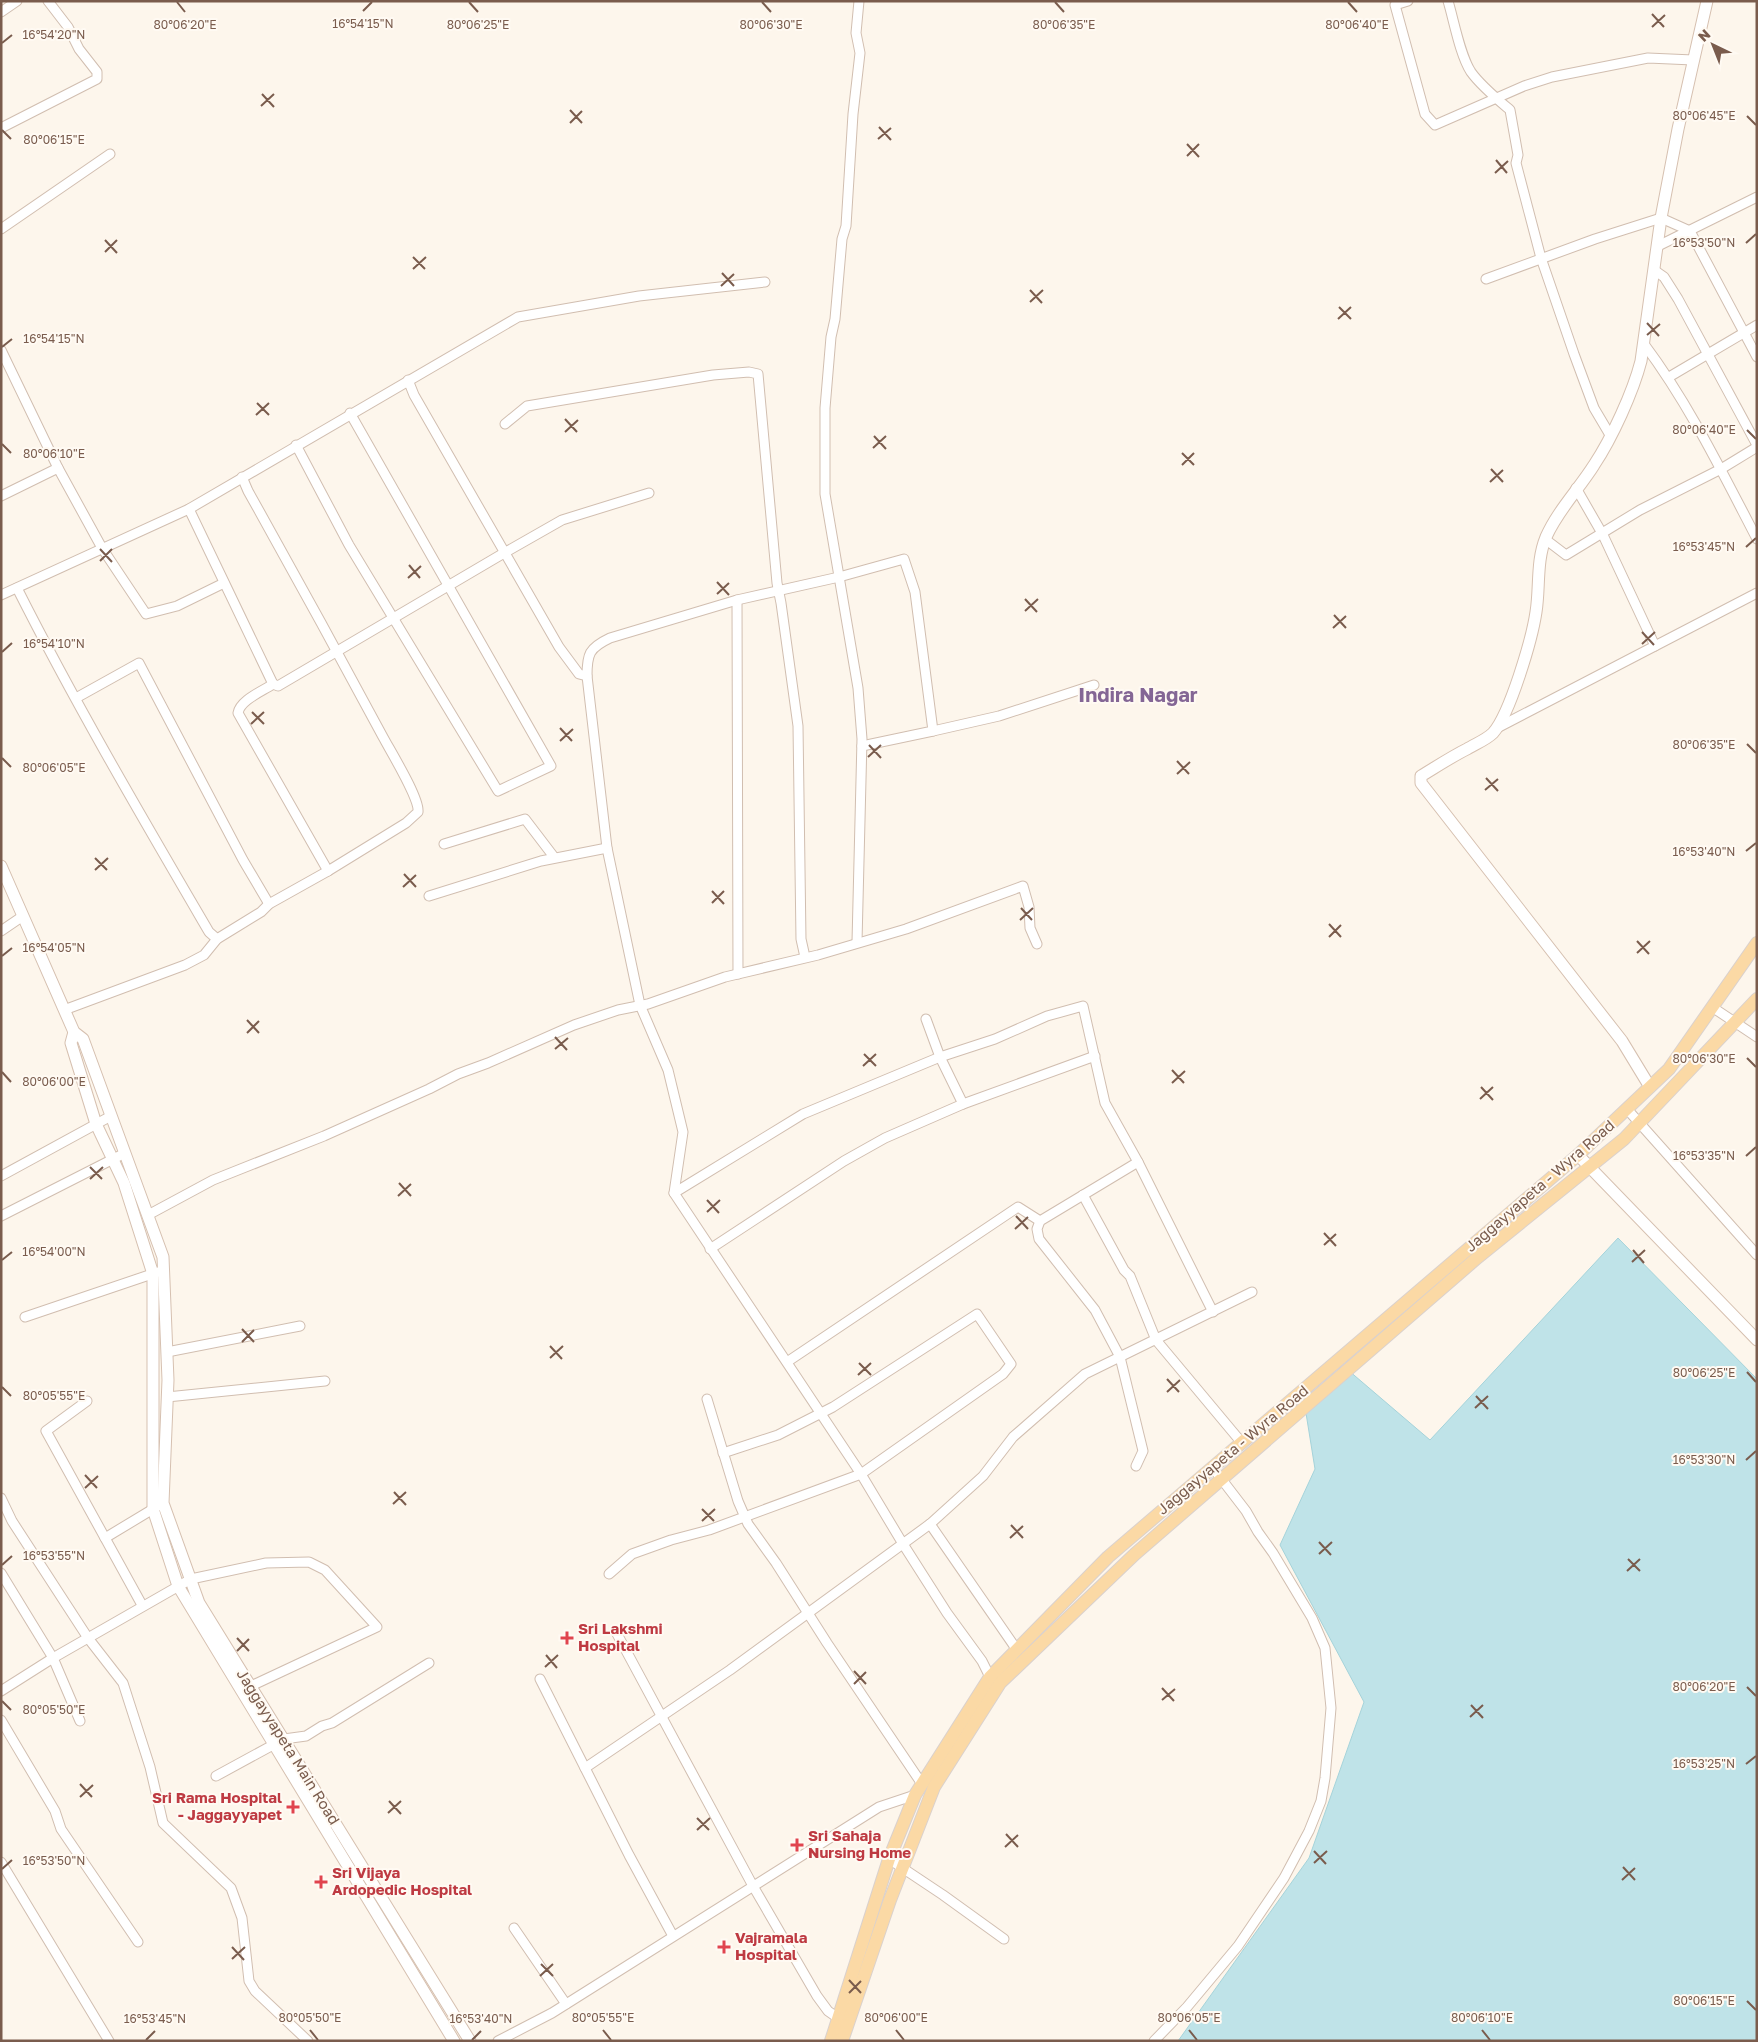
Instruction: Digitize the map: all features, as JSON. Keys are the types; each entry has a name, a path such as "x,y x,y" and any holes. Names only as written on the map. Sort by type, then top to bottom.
{"main road":[{"path":"1650,1087 1622,1041 1421,783 1421,776 1486,739 1496,728 1505,712 1526,655 1536,612 1541,555 1545,539 1552,524 1594,465 1636,381 1644,344 1662,218 1678,129 1707,1"},
{"name":"Jaggayyapeta Main Road","path":"2,868 74,1032 83,1040 163,1257 158,1272 167,1352 167,1398 158,1506 199,1603 251,1686 279,1742 470,2041"},
{"name":"Jaggayyapeta - Wyra Road","path":"831,2041 889,1859 919,1789 990,1677 1108,1557 1578,1155 1669,1069 1757,943"},
{"path":"842,2041 902,1868 934,1787 1000,1682 1135,1554 1478,1256 1624,1139 1757,999"},
{"path":"74,1032 71,1043 96,1124 124,1183 158,1272 158,1506 178,1586 279,1742 454,2041"},
{"path":"1578,1155 1757,1340"}],"street":[{"path":"1,12 17,1"},
{"path":"1,128 97,79 97,72 79,49 68,27 48,1"},
{"path":"857,942 862,746 858,688 825,494 825,408 842,239 846,226 853,114 860,53 856,33 859,1"},
{"path":"1408,1 1395,5 1425,114 1435,125 1524,86 1552,77 1648,58 1693,60"},
{"path":"1448,1 1460,43 1471,72 1510,110 1518,155 1516,163 1541,258 1594,408 1610,435"},
{"path":"1,229 110,154"},
{"path":"1658,246 1757,197"},
{"path":"1486,279 1541,258 1662,218 1690,231 1757,357"},
{"path":"1545,539 1566,555 1640,510 1721,469 1757,446 1664,277 1654,270"},
{"path":"1,595 189,509 350,413 518,317 639,296 765,282"},
{"path":"1669,377 1757,325"},
{"path":"1644,344 1669,377 1721,469 1757,539"},
{"path":"1,350 58,468 102,548 146,614 178,606 224,583"},
{"path":"505,424 526,406 713,375 749,372 758,374 778,592 798,726 801,939 805,956"},
{"path":"408,380 414,394 559,647 579,674 587,676"},
{"path":"296,445 350,545 498,791 551,766 350,413"},
{"path":"1,496 58,468"},
{"path":"64,1010 185,965 204,955 217,940 261,912 269,904 328,871 406,823 418,812 419,807 338,652 242,477"},
{"path":"1576,488 1603,534 1656,646"},
{"path":"189,509 273,684 278,686 562,520 649,493"},
{"path":"933,731 914,592 904,559 778,592 737,600 610,638 596,644 589,653 587,676 607,848 640,1005 668,1070 683,1132 674,1193 861,1474 903,1544 947,1613 982,1661 990,1677"},
{"path":"17,588 53,660 149,829 209,932 217,940"},
{"path":"1496,728 1757,593"},
{"path":"737,600 738,974"},
{"path":"76,698 139,663 269,904"},
{"path":"273,684 243,703 238,709 238,713 328,871"},
{"path":"862,746 999,716 1094,685"},
{"path":"444,844 525,819 554,857"},
{"path":"430,896 554,857 607,848"},
{"path":"148,1216 213,1180 324,1136 458,1074 488,1063 574,1025 618,1010 648,1004 738,974 805,956 818,955 906,929 1023,886 1029,907 1030,928 1037,944"},
{"path":"1,931 23,916"},
{"path":"674,1193 803,1114 940,1057 995,1039 1047,1016 1083,1006 1096,1056 1105,1103 1138,1162 1213,1312"},
{"path":"1712,1007 1757,1037"},
{"path":"926,1020 940,1057 963,1104"},
{"path":"710,1249 844,1161 885,1138 963,1104 1096,1056"},
{"path":"1627,1109 1757,1255"},
{"path":"1,1176 111,1116"},
{"path":"1,1216 125,1153"},
{"path":"1136,1466 1144,1450 1120,1358 1094,1310 1039,1239 1037,1230 1040,1221 1138,1162"},
{"path":"1082,1195 1124,1270 1130,1276 1156,1340 1242,1443"},
{"path":"787,1362 1018,1208 1040,1221"},
{"path":"25,1318 158,1272"},
{"path":"585,1768 808,1613 930,1524 983,1476 1013,1437 1085,1374 1252,1292"},
{"path":"609,1574 632,1554 671,1540 709,1530 861,1474 987,1386 1003,1374 1011,1364 977,1314 821,1413 778,1435 724,1453"},
{"path":"167,1352 300,1326"},
{"path":"167,1398 325,1381"},
{"path":"498,2041 566,2004 878,1806 919,1789 776,1563 748,1524 706,1399"},
{"path":"87,1401 46,1431 142,1605"},
{"path":"1154,2041 1187,2007 1238,1946 1284,1878 1309,1831 1321,1801 1325,1778 1331,1708 1324,1648 1312,1618 1273,1553 1258,1532 1246,1510 1213,1468"},
{"path":"1,1498 12,1521 88,1638 123,1682 150,1767 163,1823 231,1888 242,1918 250,1981 256,1991 308,2041"},
{"path":"105,1538 158,1506"},
{"path":"930,1524 1016,1650"},
{"path":"1,1691 142,1605 190,1579 266,1563 309,1562 325,1570 377,1627 251,1686"},
{"path":"1,1573 53,1658 80,1721"},
{"path":"616,1632 753,1886 817,1996 828,2011 838,2018"},
{"path":"216,1776 279,1742 306,1736 322,1726 332,1723 429,1663"},
{"path":"540,1680 629,1856 673,1936"},
{"path":"1,1720 55,1811 61,1829 138,1942"},
{"path":"889,1859 1004,1939"},
{"path":"1,1862 109,2041"},
{"path":"514,1928 566,2004"}],"water":[{"path":"1618,1238 1757,1379 1757,2041 1178,2041 1309,1858 1364,1702 1280,1545 1315,1469 1305,1407 1348,1370 1430,1440"}],"place":[{"name":"Sri Lakshmi Hospital","path":"567,1638"},
{"name":"Sri Rama Hospital - Jaggayyapet","path":"293,1807"},
{"name":"Sri Sahaja Nursing Home","path":"797,1845"},
{"name":"Sri Vijaya Ardopedic Hospital","path":"321,1882"},
{"name":"Vajramala Hospital","path":"724,1947"}],"district":[{"name":"Indira Nagar","path":"1138,695"}]}
